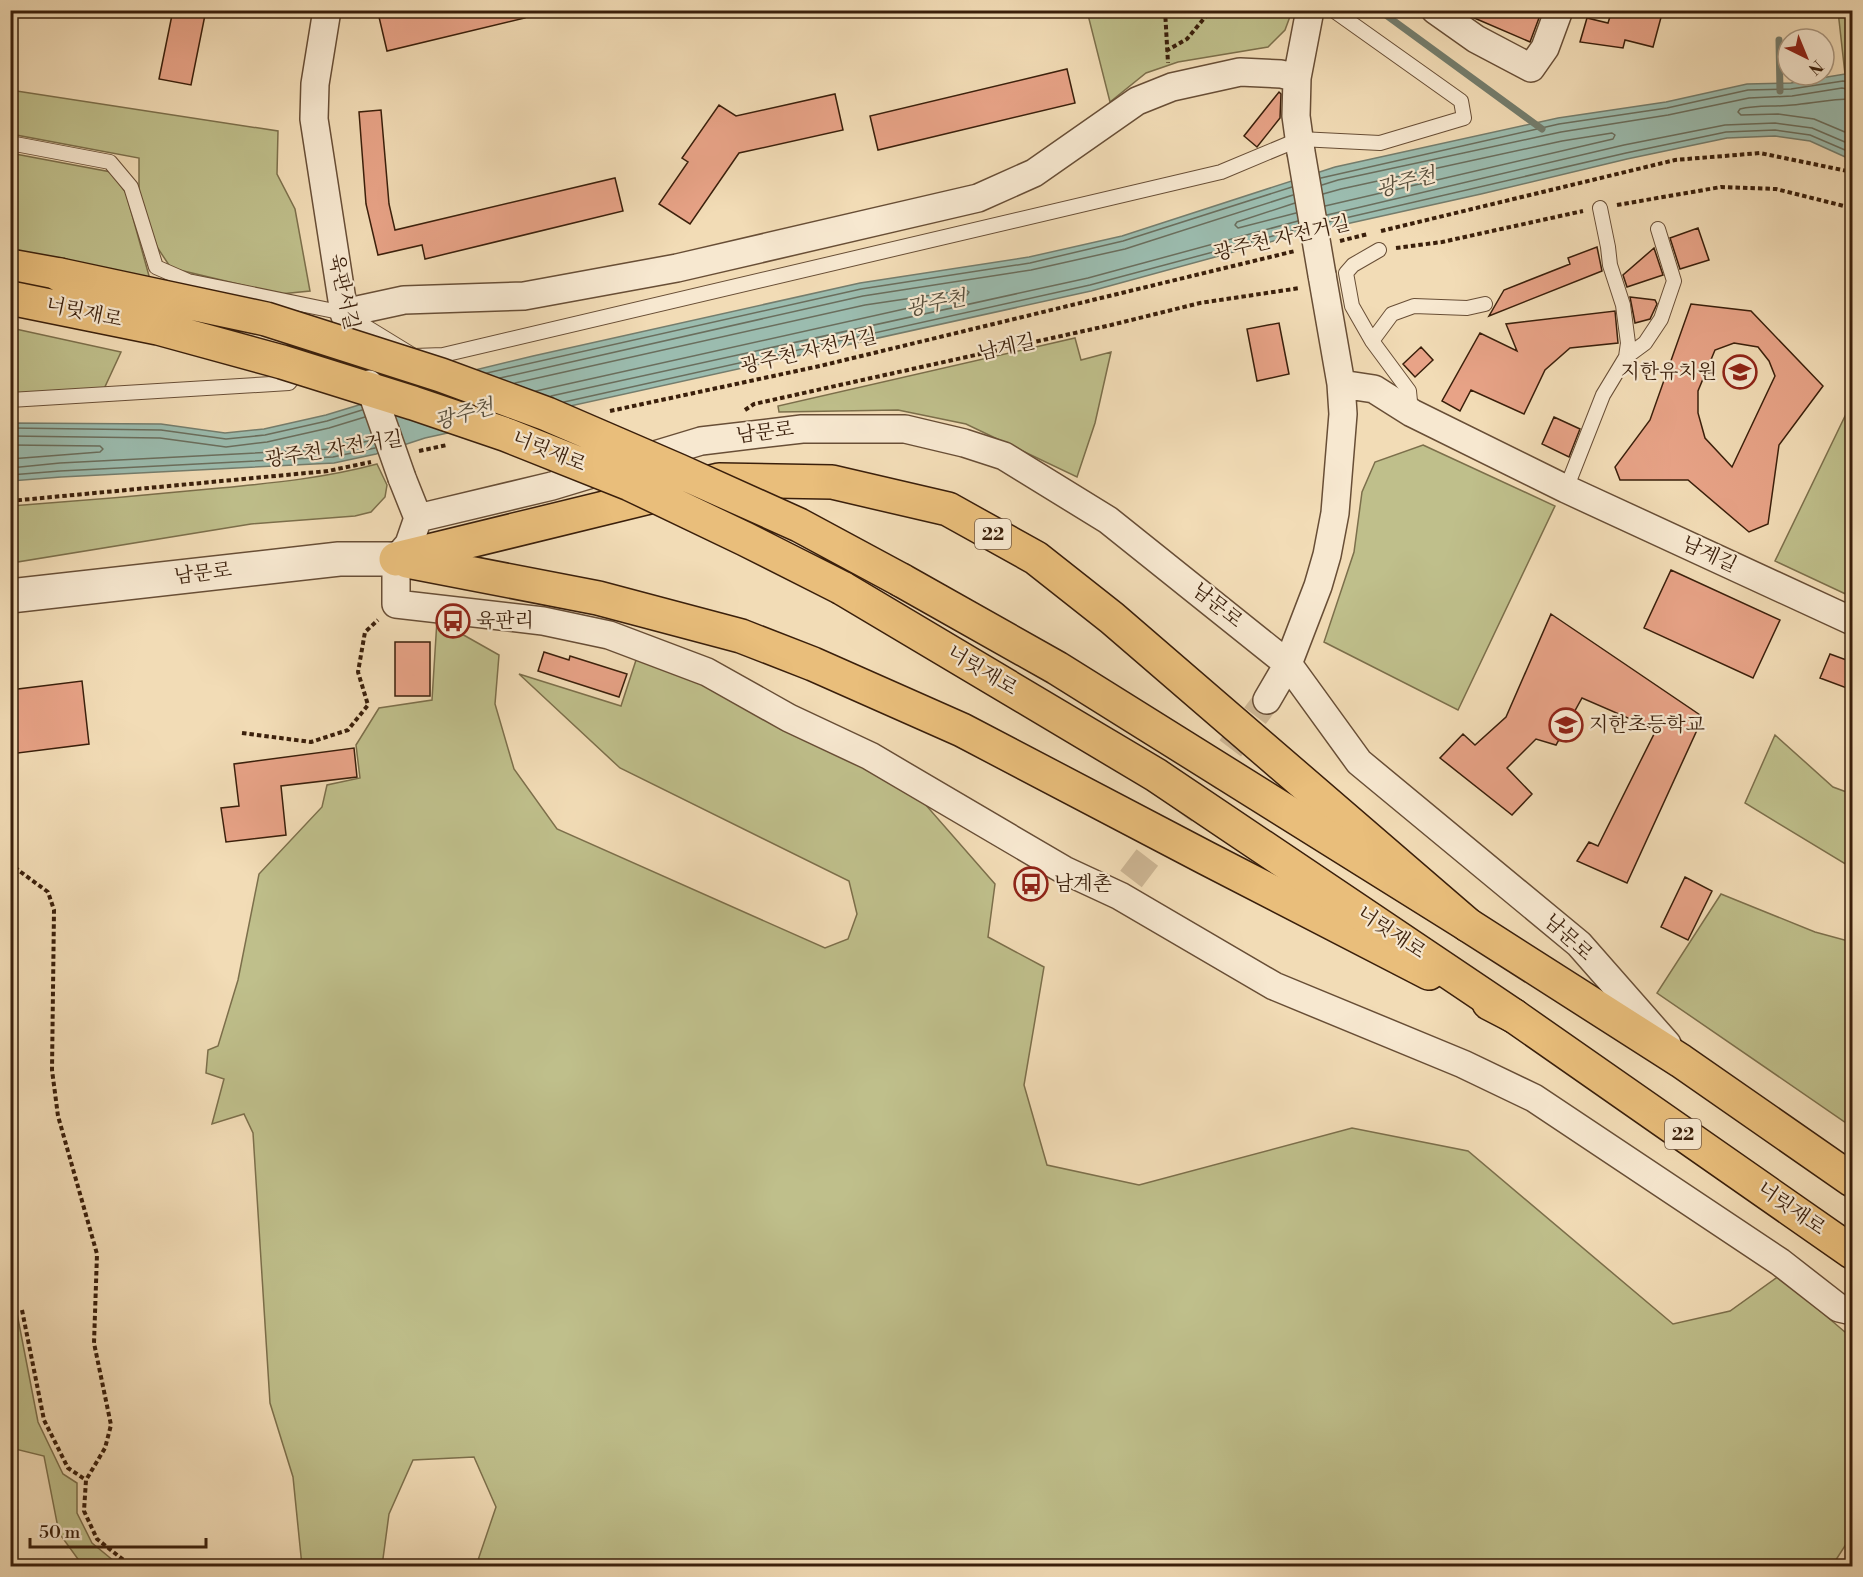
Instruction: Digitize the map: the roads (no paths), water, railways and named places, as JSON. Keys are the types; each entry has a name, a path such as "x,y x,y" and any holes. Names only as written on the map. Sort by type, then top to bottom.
{"main road":[{"name":"너릿재로","path":"10,266 266,319 441,375 547,414 799,525 1057,668 1681,1061"},
{"name":"너릿재로","path":"10,298 158,328 271,359 507,435 630,484 745,538 842,588 1156,774 1514,1016 1852,1252"},
{"name":"22","path":"396,559 719,480 832,482 948,509 1036,558 1112,618 1468,926"},
{"name":"22","path":"396,559 598,598 741,636 813,664 962,730 1514,1016"},
{"name":"남문로","path":"1681,1061 1852,1180"}],"street":[{"name":"육판서길","path":"327,10 315,84 314,119 337,322 369,384 406,466 418,518"},
{"path":"1267,700 1288,664 1318,586 1327,555 1335,513 1343,414 1341,384 1296,116 1297,78 1310,10"},
{"path":"1435,10 1476,39 1531,68 1545,48 1559,10"},
{"path":"337,322 404,300 524,296 677,268 978,198 1034,174 1137,101 1172,87 1240,72 1281,74 1297,78"},
{"name":"남계길","path":"1341,384 1374,389 1412,413 1566,489 1852,621"},
{"name":"남문로","path":"418,518 552,486 701,441 802,429 905,429 964,443 1004,456 1108,520 1288,664 1359,762 1579,944 1681,1061"},
{"path":"418,518 409,544 396,559 396,604 543,621 609,635 707,672 789,718 870,756 1064,870 1125,888 1274,986 1463,1064 1534,1098 1780,1262 1839,1308 1852,1311"},
{"name":"남문로","path":"10,596 339,559 396,559"}],"lane":[{"path":"10,143 110,162 131,187 156,267 188,281 337,322 414,356 443,355 1221,172 1300,145 1380,143 1464,118 1461,101 1334,10"},
{"path":"1600,208 1610,265 1627,326 1626,357"},
{"path":"1566,489 1603,395 1626,357 1645,343 1662,319 1674,281 1658,229"},
{"path":"1379,250 1353,265 1346,273 1352,306 1372,341 1409,391 1412,413"},
{"path":"1372,341 1392,314 1414,306 1467,308 1485,304"},
{"path":"10,400 289,383 337,322"}],"water":[{"name":"광주천","path":"1845,74 1852,78 1852,160 1810,141 1775,136 1727,138 1292,236 1091,291 425,438 376,454 334,463 11,481 11,423 161,424 225,433 264,429 326,415 471,371 533,356 860,283 1029,257 1122,236 1335,167 1558,118 1666,102 1747,84 1776,83 1776,87 1836,87 1836,76"}],"waterway":[{"path":"1379,10 1542,129"},
{"path":"1780,87 1780,91"}],"tunnel":[{"path":"1131,879 1267,700"}],"place":[{"name":"지한유치원","path":"1740,372"},
{"name":"육판리","path":"453,621"},
{"name":"지한초등학교","path":"1566,725"},
{"name":"남계촌","path":"1031,884"}]}
